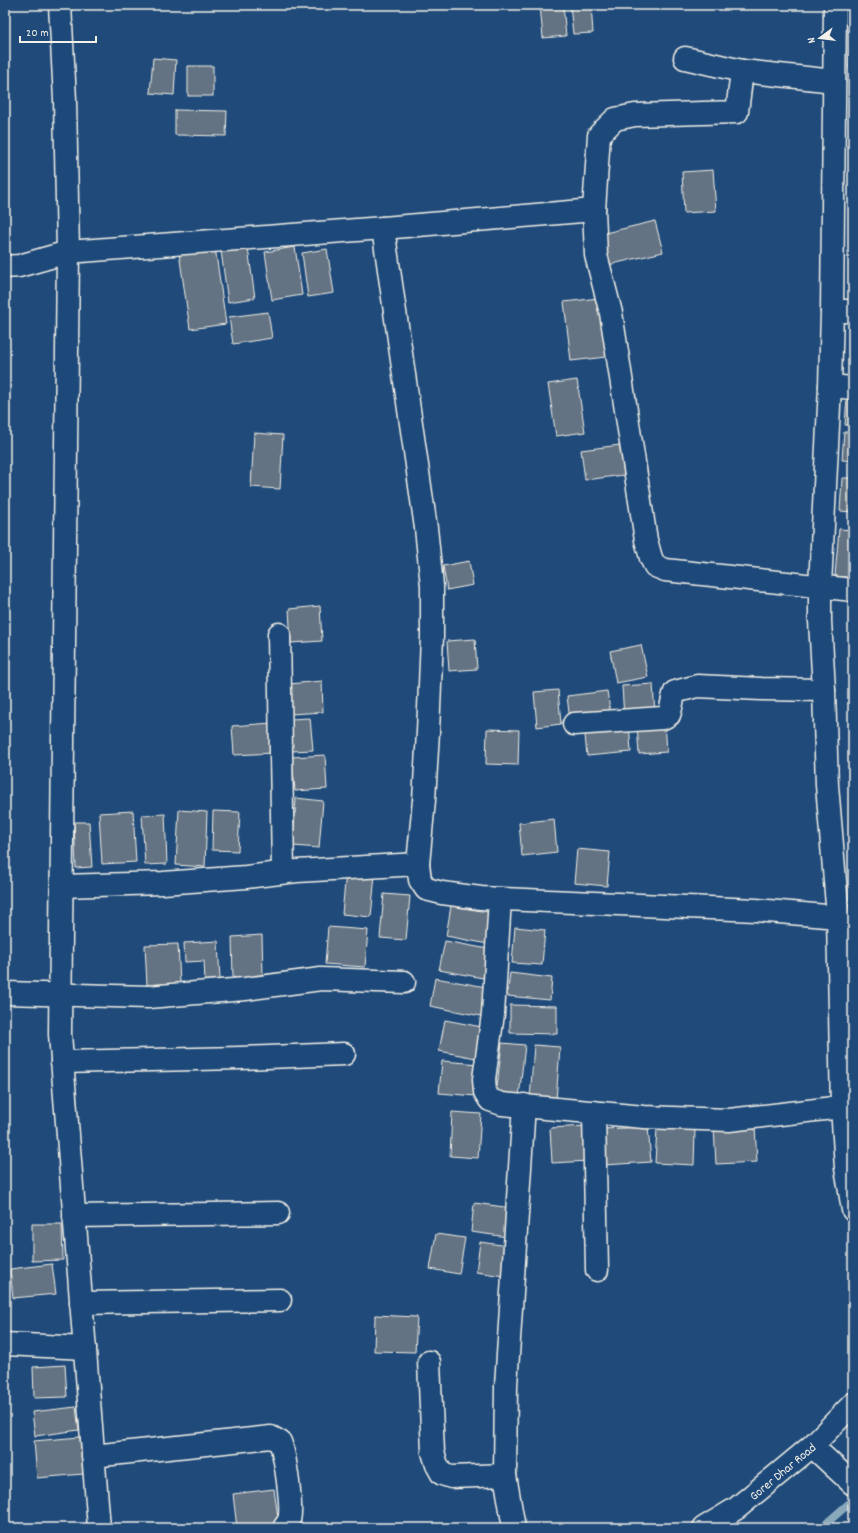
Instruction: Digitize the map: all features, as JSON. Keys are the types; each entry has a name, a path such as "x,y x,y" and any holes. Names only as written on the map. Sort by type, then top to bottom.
{"street":[{"path":"60,5 65,100 68,252 60,1034 99,1528"},
{"path":"835,5 834,81 843,311 830,386 820,586 820,621 827,785 842,908 842,1107 846,1168 853,1210"},
{"path":"684,58 742,71 834,81"},
{"path":"742,71 737,112 635,115 615,119 599,135 594,210 596,255 611,313 646,540 655,566 665,570 853,590"},
{"path":"5,267 19,266 68,252 594,210"},
{"path":"383,228 426,528 432,586 432,637 428,732 418,864 420,880 426,889 442,893 500,899 756,910 842,908"},
{"path":"830,386 853,388"},
{"path":"279,634 283,872"},
{"path":"574,724 663,718 669,715 675,692 697,686 824,690"},
{"path":"62,886 163,883 246,877 283,872 418,864"},
{"path":"500,899 493,1014 484,1078 485,1092 490,1100 502,1104 644,1117 729,1120 842,1107"},
{"path":"5,993 148,997 245,989 322,979 404,982"},
{"path":"62,1062 344,1054"},
{"path":"514,1528 505,1475 506,1386 524,1105"},
{"path":"594,1112 597,1270"},
{"path":"74,1216 278,1213"},
{"path":"81,1303 280,1300"},
{"path":"5,1344 85,1348"},
{"path":"429,1362 434,1452 437,1465 442,1474 451,1477 505,1475"},
{"name":"Gorer Dhar Road","path":"704,1528 737,1508 812,1446 853,1404"},
{"path":"93,1456 271,1437 280,1442 284,1452 290,1508 289,1521 284,1528"},
{"path":"812,1446 848,1479"}],"building":[{"path":"71,5 107,5 72,9"},
{"path":"540,5 563,5 566,36 543,38"},
{"path":"570,5 591,5 593,33 573,34"},
{"path":"850,34 853,34 853,69 849,69"},
{"path":"153,58 176,60 174,95 150,93"},
{"path":"188,66 213,66 213,96 188,96"},
{"path":"850,72 853,72 853,100 851,101"},
{"path":"175,110 227,111 226,136 175,135"},
{"path":"713,170 716,211 684,213 682,172"},
{"path":"655,221 663,252 604,266 597,235"},
{"path":"214,240 226,324 190,329 178,246"},
{"path":"295,247 302,295 272,300 265,252"},
{"path":"248,248 255,298 228,302 221,251"},
{"path":"327,249 334,293 308,297 302,253"},
{"path":"599,298 606,357 571,361 564,302"},
{"path":"268,312 272,338 233,344 229,317"},
{"path":"577,380 585,432 556,436 548,384"},
{"path":"847,395 853,396 853,425 845,425"},
{"path":"844,432 853,432 853,461 842,460"},
{"path":"254,433 283,435 280,489 251,487"},
{"path":"620,445 624,475 585,480 581,450"},
{"path":"842,478 853,478 853,512 840,511"},
{"path":"839,529 853,530 853,578 835,576"},
{"path":"469,561 473,585 447,590 443,566"},
{"path":"320,606 322,641 291,643 289,609"},
{"path":"475,639 477,669 449,671 447,641"},
{"path":"641,645 648,677 616,683 610,651"},
{"path":"322,681 323,712 291,714 289,684"},
{"path":"653,684 655,715 624,717 622,686"},
{"path":"558,690 561,724 537,727 534,692"},
{"path":"607,691 611,716 570,721 567,696"},
{"path":"310,718 313,750 292,751 290,719"},
{"path":"629,721 631,752 587,756 584,725"},
{"path":"665,722 667,752 639,754 637,725"},
{"path":"272,723 274,753 234,755 232,726"},
{"path":"487,729 519,730 518,765 486,764"},
{"path":"325,755 327,789 295,791 292,757"},
{"path":"296,798 323,801 319,848 293,846"},
{"path":"179,810 207,812 205,867 176,865"},
{"path":"133,811 136,862 102,864 99,813"},
{"path":"213,811 240,812 238,851 212,850"},
{"path":"165,814 167,864 145,865 142,815"},
{"path":"554,819 557,852 522,856 519,823"},
{"path":"74,822 89,822 92,867 76,868"},
{"path":"577,849 610,852 607,886 574,883"},
{"path":"346,872 375,875 371,917 342,914"},
{"path":"384,894 410,896 406,940 380,938"},
{"path":"451,906 494,913 488,944 446,936"},
{"path":"328,927 368,930 365,967 325,964"},
{"path":"515,927 545,930 542,965 512,963"},
{"path":"262,935 263,977 233,978 232,937"},
{"path":"218,941 220,980 205,981 204,961 185,962 184,943"},
{"path":"445,941 488,949 483,978 439,970"},
{"path":"178,944 180,983 147,985 145,945"},
{"path":"510,973 552,978 550,1000 507,996"},
{"path":"435,978 486,987 481,1016 430,1006"},
{"path":"510,1005 557,1006 557,1034 510,1033"},
{"path":"445,1020 487,1028 481,1059 439,1051"},
{"path":"502,1043 525,1045 519,1097 496,1095"},
{"path":"534,1045 560,1047 556,1101 530,1099"},
{"path":"442,1061 479,1064 476,1096 439,1093"},
{"path":"452,1112 481,1114 478,1158 450,1156"},
{"path":"587,1126 589,1161 552,1163 550,1128"},
{"path":"755,1126 757,1162 716,1164 714,1128"},
{"path":"648,1127 651,1162 604,1165 602,1129"},
{"path":"657,1128 695,1130 694,1165 655,1163"},
{"path":"474,1203 512,1208 508,1237 471,1232"},
{"path":"32,1224 62,1224 63,1260 32,1261"},
{"path":"436,1234 465,1238 459,1274 430,1269"},
{"path":"480,1242 508,1246 504,1276 476,1272"},
{"path":"52,1264 56,1294 13,1298 10,1269"},
{"path":"375,1315 417,1317 415,1352 374,1351"},
{"path":"65,1365 67,1397 34,1398 33,1367"},
{"path":"76,1407 79,1430 35,1436 32,1412"},
{"path":"80,1437 83,1474 37,1478 34,1441"},
{"path":"274,1489 279,1525 237,1528 233,1494"}],"waterway":[{"path":"821,1528 853,1500"}]}
